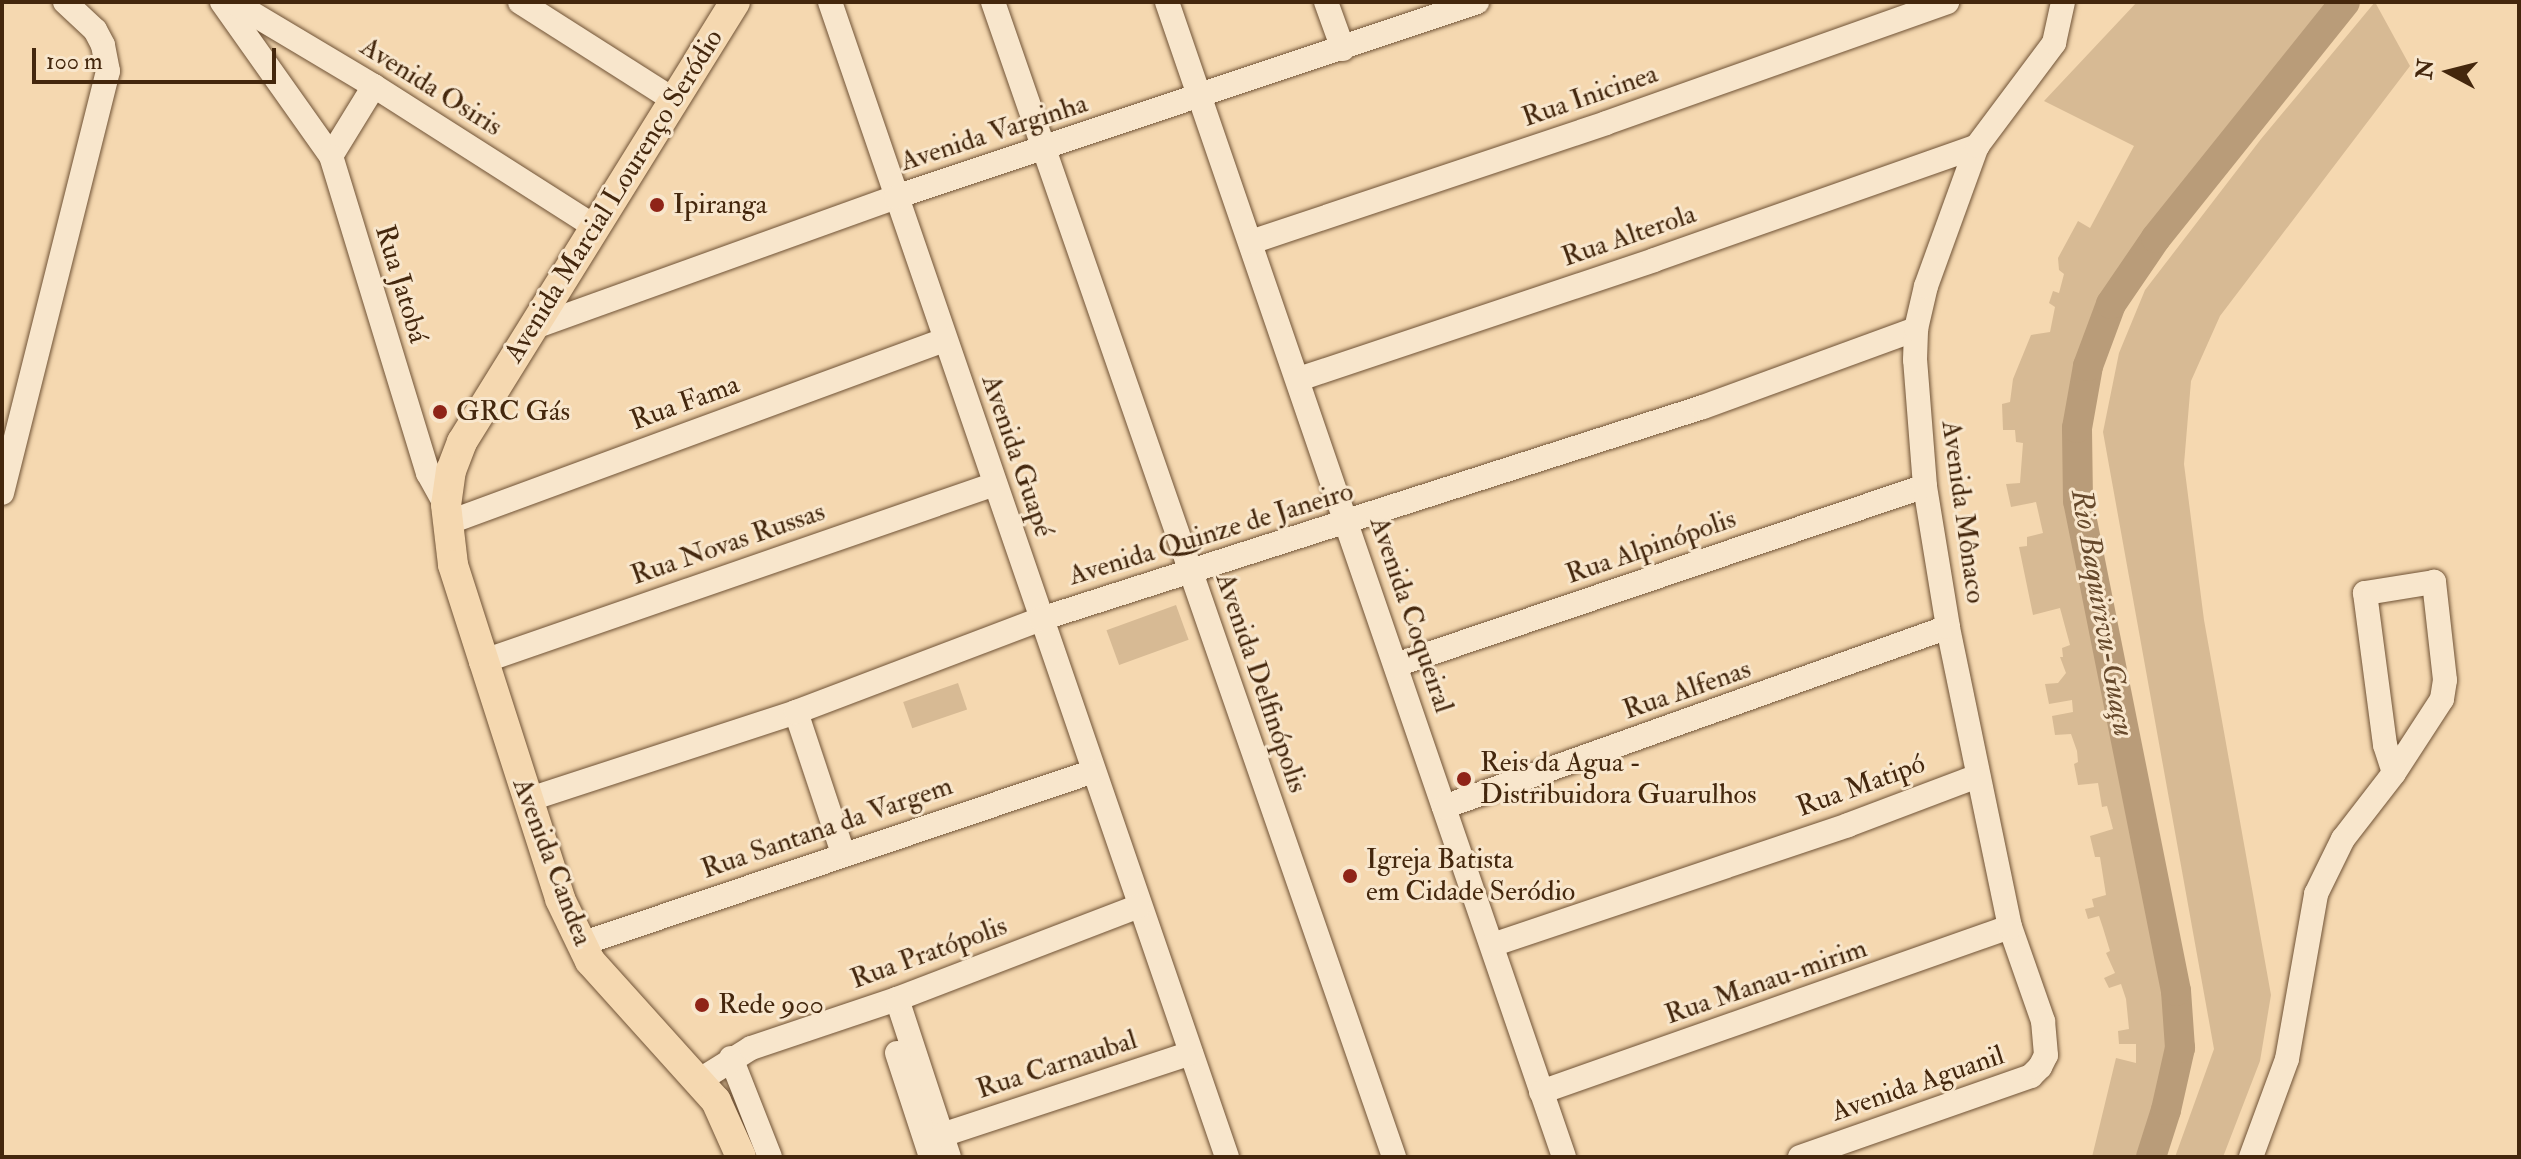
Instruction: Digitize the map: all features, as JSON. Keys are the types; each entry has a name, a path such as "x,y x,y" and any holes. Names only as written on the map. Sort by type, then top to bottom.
{"main road":[{"name":"Avenida Marcial Lourenço Seródio","path":"447,514 455,456 672,99 735,2"},
{"name":"Avenida Candea","path":"447,514 453,565 481,662 560,899 581,944 610,986 700,1080 732,1130 741,1157"}],"street":[{"path":"2,493 108,71 103,45 95,30 65,2"},
{"path":"222,2 331,156 374,86"},
{"name":"Avenida Osiris","path":"233,2 374,86 595,227"},
{"path":"520,2 672,99"},
{"name":"Avenida Guapé","path":"830,2 1227,1157"},
{"name":"Avenida Delfinópolis","path":"993,2 1394,1157"},
{"name":"Avenida Coqueiral","path":"1167,2 1564,1157"},
{"path":"1326,2 1343,49"},
{"name":"Avenida Varginha","path":"532,328 896,197 1477,2"},
{"name":"Rua Inicinea","path":"1251,242 1606,123 1947,2"},
{"name":"Avenida Mônaco","path":"2046,1055 2043,1021 2010,927 1948,627 1925,486 1916,329 1944,230 1977,146 2054,43 2061,26 2063,2"},
{"name":"Rua Alterola","path":"1299,379 1654,260 1977,146"},
{"name":"Rua Jatobá","path":"331,156 428,473 447,514"},
{"name":"Avenida Quinze de Janeiro","path":"527,800 796,712 1041,619 1703,407 1916,329"},
{"name":"Rua Fama","path":"447,514 944,340"},
{"name":"Rua Novas Russas","path":"481,662 995,484"},
{"name":"Rua Alpinópolis","path":"1396,665 1925,486"},
{"path":"2251,1157 2287,1059 2316,894 2343,839 2394,773 2442,699 2445,680 2434,582 2365,593 2385,745 2394,773"},
{"name":"Rua Alfenas","path":"1444,807 1948,627"},
{"path":"796,712 843,853"},
{"name":"Rua Santana da Vargem","path":"581,944 843,853 1094,771"},
{"name":"Rua Matipó","path":"1492,945 1848,825 1978,776"},
{"name":"Rua Pratópolis","path":"700,1080 731,1058 897,999 1139,906"},
{"name":"Rua Manau-mirim","path":"1541,1092 2010,927"},
{"path":"897,999 938,1152"},
{"path":"891,1029 938,1152"},
{"name":"Rua Carnaubal","path":"938,1152 1191,1053"},
{"name":"Avenida Aguanil","path":"1800,1157 2031,1076 2046,1055"},
{"path":"731,1058 770,1157"}],"shaded area":[{"path":"2137,2 2347,2 2140,262 2132,257 2096,308 2078,367 2068,503 2119,747 2132,834 2154,908 2165,984 2165,1093 2145,1157 2092,1157 2116,1058 2136,1063 2136,1044 2119,1044 2118,1031 2129,1029 2126,999 2121,984 2109,988 2104,978 2115,973 2106,953 2110,951 2103,928 2099,916 2088,919 2085,909 2094,907 2092,899 2106,895 2100,857 2095,857 2090,836 2113,829 2107,806 2102,807 2098,783 2078,785 2074,764 2078,762 2077,751 2071,734 2055,735 2052,716 2073,712 2072,700 2049,704 2045,684 2058,683 2066,673 2060,657 2063,657 2062,648 2070,645 2060,608 2033,615 2019,547 2027,546 2027,537 2043,533 2036,502 2011,507 2006,484 2020,483 2023,443 2016,442 2015,430 2003,430 2002,404 2010,402 2013,379 2031,335 2050,332 2055,307 2049,303 2053,291 2059,293 2064,274 2059,270 2058,258 2078,221 2090,228 2134,146 2044,101"},
{"path":"2375,2 2410,66 2220,316 2191,381 2184,464 2204,620 2271,995 2260,1061 2223,1157 2175,1157 2214,1049 2103,432 2119,353 2145,290 2261,139"},
{"path":"1176,605 1189,640 1119,665 1106,630"},
{"path":"958,683 967,709 912,728 903,702"}],"waterway":[{"name":"Rio Baquirivu-Guaçu","path":"2151,1157 2166,1110 2180,1048 2176,991 2078,501 2077,428 2088,366 2111,304 2156,238 2345,2"}],"place":[{"name":"Ipiranga","path":"657,205"},
{"name":"GRC Gás","path":"440,412"},
{"name":"Reis da Agua - Distribuidora Guarulhos","path":"1464,779"},
{"name":"Igreja Batista em Cidade Seródio","path":"1350,876"},
{"name":"Rede 900","path":"702,1005"}]}
